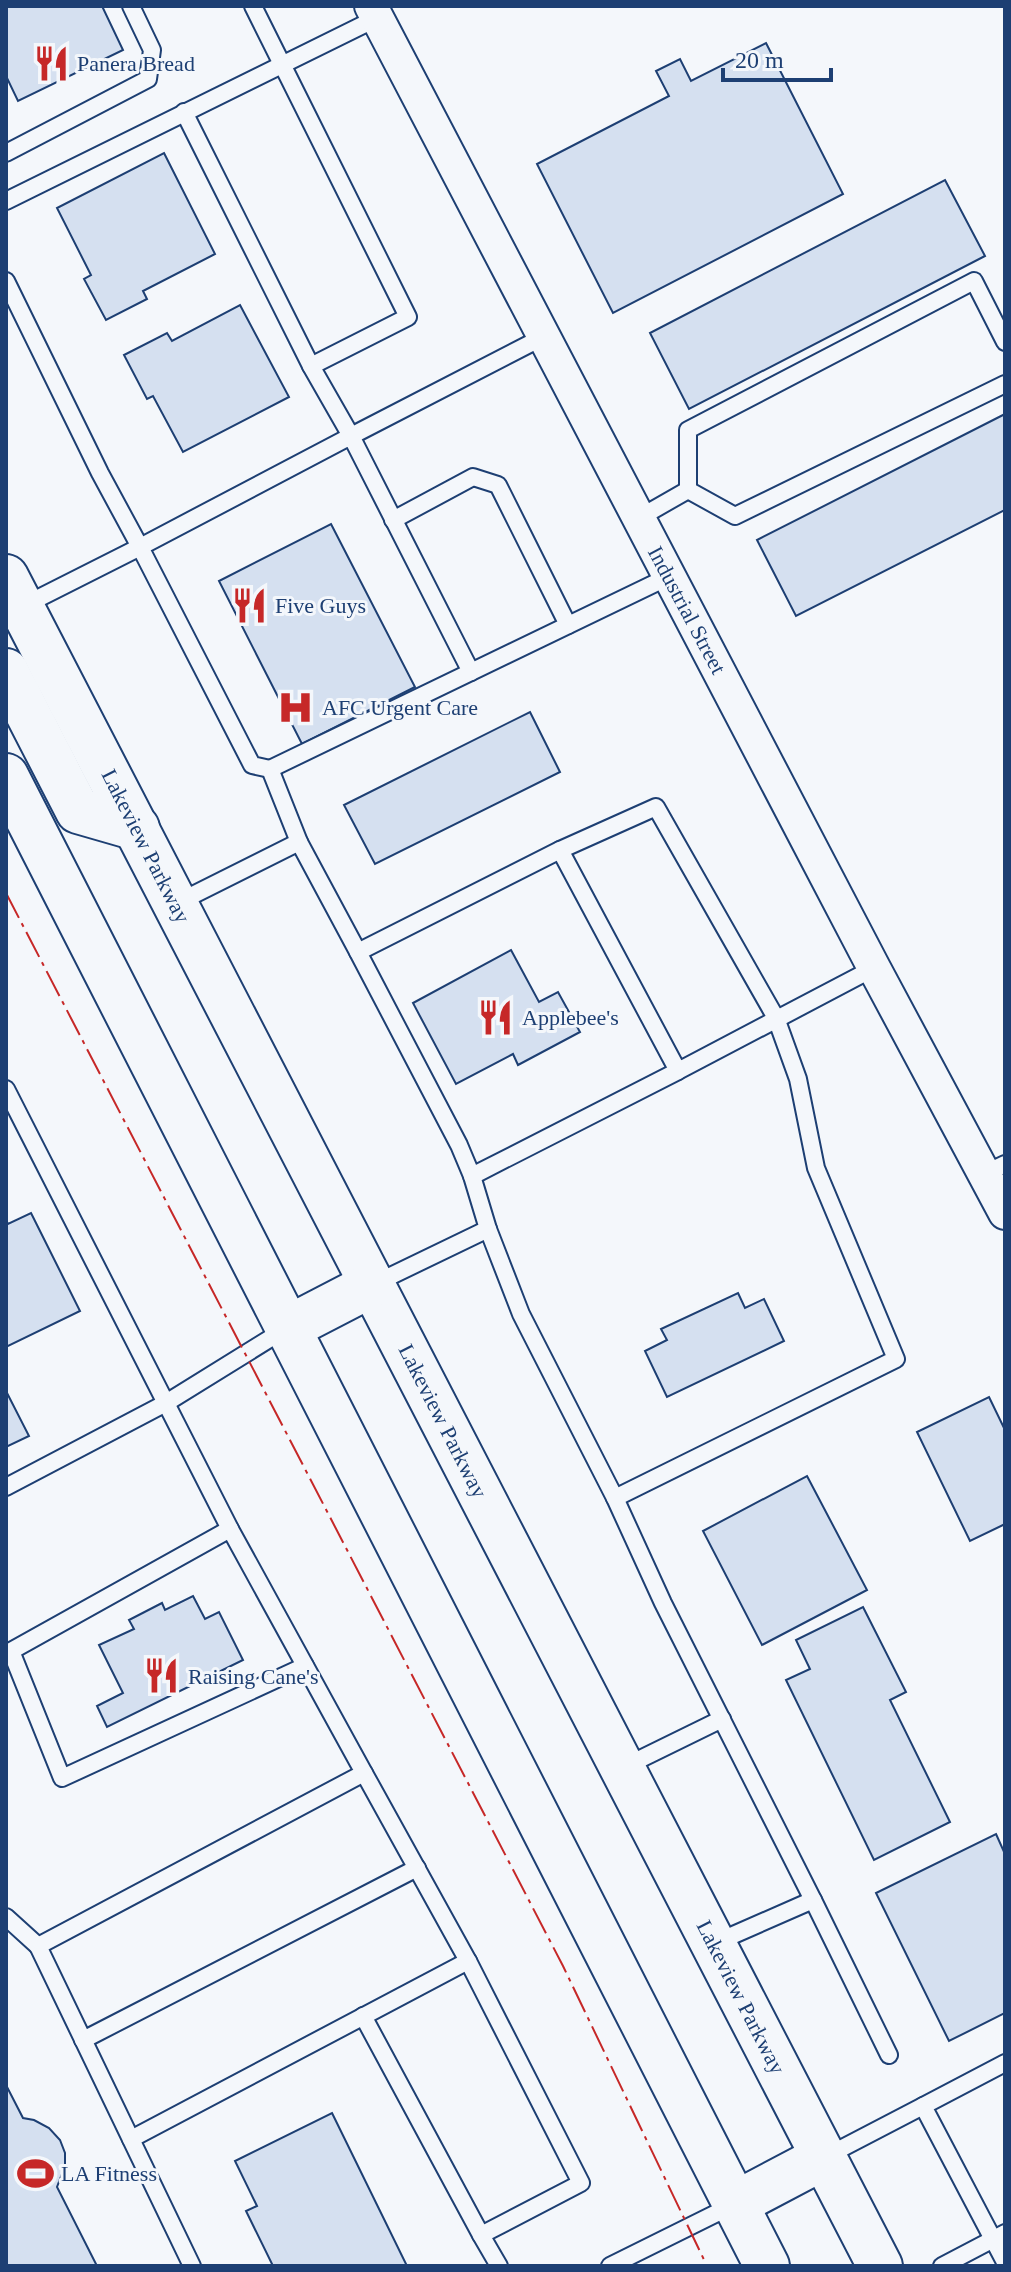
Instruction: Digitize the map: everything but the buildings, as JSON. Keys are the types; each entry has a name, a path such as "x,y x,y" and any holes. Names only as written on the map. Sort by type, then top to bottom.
{"main road":[{"name":"Lakeview Parkway","path":"14,592 880,2266"},
{"path":"6,671 78,811 137,828"},
{"path":"6,776 767,2266"},
{"path":"288,1328 373,1284"},
{"path":"735,2204 824,2157"}],"street":[{"name":"Industrial Street","path":"374,12 874,968 995,1169 1005,1213"}],"lane":[{"path":"6,153 148,79 152,50 131,6"},
{"path":"253,6 408,317 311,366"},
{"path":"6,201 283,64 374,12"},
{"path":"184,112 311,366 351,436 471,672"},
{"path":"6,281 100,473 252,765 270,769 670,576"},
{"path":"688,490 688,430 974,281 1005,342"},
{"path":"14,592 140,547 543,337"},
{"path":"688,490 735,516 1005,384"},
{"path":"393,520 473,477 498,485 568,625"},
{"path":"639,518 688,490"},
{"path":"270,769 299,842 459,1145 521,1314 889,2055"},
{"path":"358,952 560,850 656,807 776,1018 798,1079 816,1168 896,1359 615,1498"},
{"path":"175,903 299,842"},
{"path":"560,850 678,1071"},
{"path":"472,1176 874,968"},
{"path":"6,1089 230,1529 468,1961 581,2183 481,2235"},
{"path":"373,1284 488,1229"},
{"path":"6,1487 166,1403 288,1328"},
{"path":"230,1529 11,1651 62,1778 305,1666"},
{"path":"623,1768 722,1719"},
{"path":"38,1946 364,1773"},
{"path":"83,2040 417,1868"},
{"path":"713,1943 813,1900"},
{"path":"6,1917 38,1946 192,2266"},
{"path":"131,2139 468,1961"},
{"path":"363,2016 499,2266"},
{"path":"824,2157 1005,2063"},
{"path":"923,2106 999,2236 1005,2262"},
{"path":"610,2266 735,2204"},
{"path":"942,2266 999,2236"}],"power":[{"path":"6,893 563,1966 707,2266"}],"place":[{"name":"Panera Bread","path":"51,63"},
{"name":"Five Guys","path":"249,605"},
{"name":"AFC Urgent Care","path":"296,707"},
{"name":"Applebee's","path":"496,1017"},
{"name":"Raising Cane's","path":"162,1676"},
{"name":"LA Fitness","path":"35,2173"}]}
